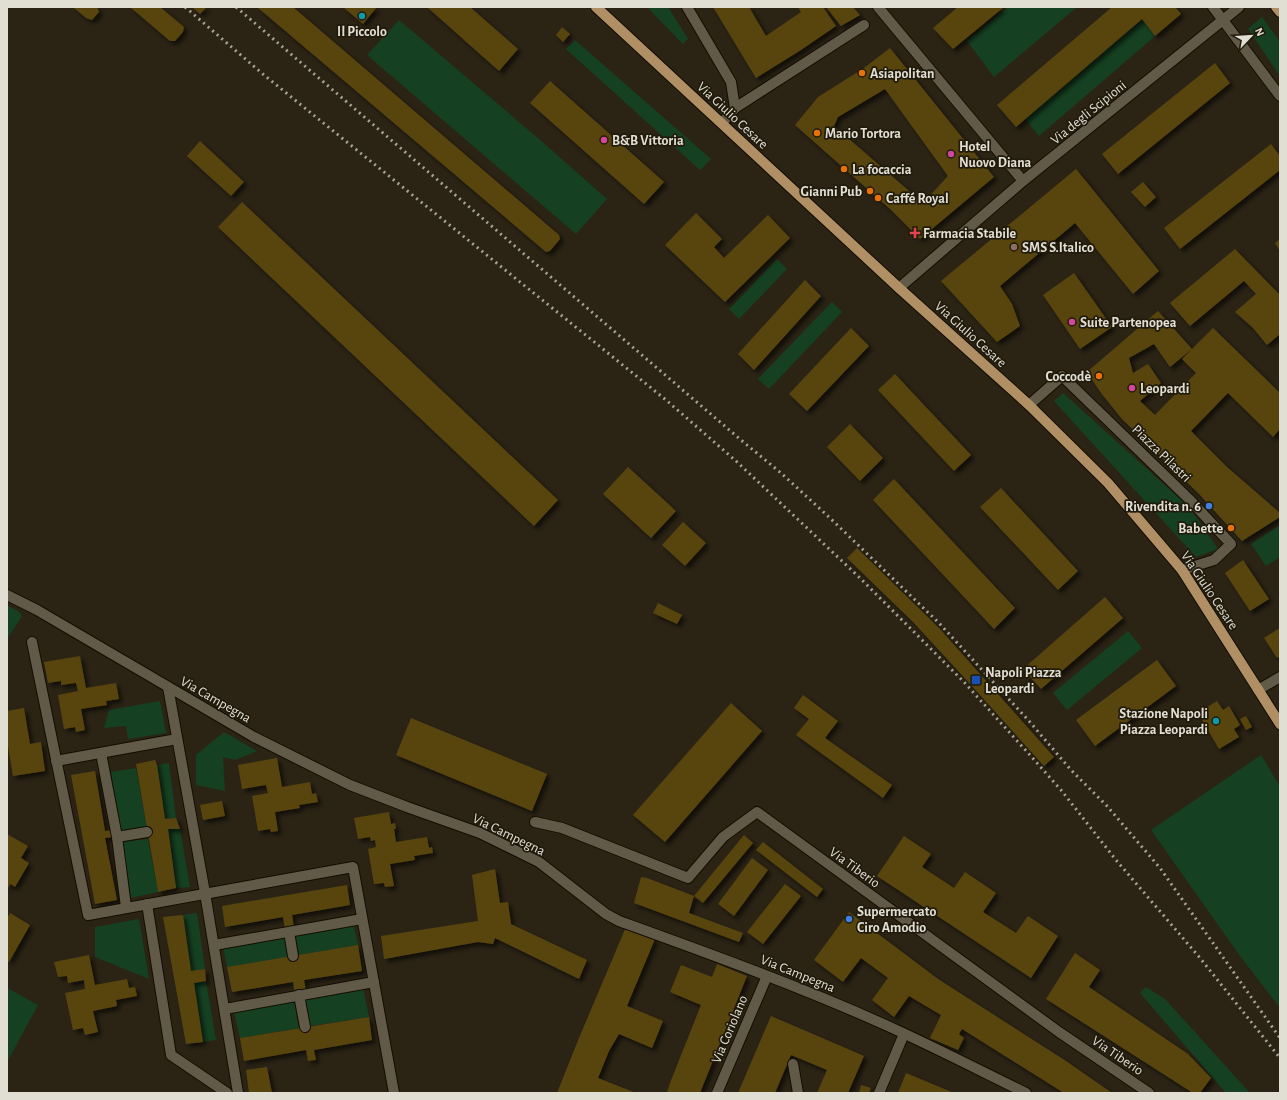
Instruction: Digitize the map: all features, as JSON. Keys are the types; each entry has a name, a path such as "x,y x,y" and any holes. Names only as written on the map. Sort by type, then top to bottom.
{"main road":[{"name":"Via Giulio Cesare","path":"596,7 899,288 1029,405 1108,483 1182,570 1280,724"},
{"path":"1276,7 1280,12"}],"street":[{"path":"687,7 731,82 735,108"},
{"path":"878,7 1023,181"},
{"path":"1213,7 1280,96"},
{"name":"Via degli Scipioni","path":"899,288 1023,181 1239,7"},
{"path":"722,123 735,108 864,25"},
{"name":"Piazza Pilastri","path":"1029,405 1062,376 1189,499 1231,544 1214,560 1182,570"},
{"name":"Via Campegna","path":"7,595 37,610 254,737 350,785 480,833 539,862 606,914 619,921 767,976 904,1034 1026,1093"},
{"path":"32,642 88,915 352,867 394,1093"},
{"path":"1258,690 1280,677"},
{"path":"168,687 214,945 238,1093"},
{"path":"56,761 177,739"},
{"path":"101,753 126,907"},
{"name":"Via Tiberio","path":"535,822 562,828 688,878 723,837 757,812 1059,1032 1150,1093"},
{"path":"116,838 147,832"},
{"path":"147,904 171,1055 227,1093"},
{"path":"214,945 362,919"},
{"path":"289,932 293,956"},
{"name":"Via Coriolano","path":"717,1093 767,976"},
{"path":"224,1008 374,982"},
{"path":"299,995 306,1028"},
{"path":"879,1093 904,1034"},
{"path":"793,1064 798,1093"}],"green space":[{"path":"647,7 668,7 688,39 683,44"},
{"path":"1008,7 1077,7 994,77 967,41"},
{"path":"1262,17 1280,42 1280,76 1248,29"},
{"path":"1142,19 1155,36 1039,136 1025,119"},
{"path":"399,20 607,199 576,234 367,55"},
{"path":"575,40 711,159 700,170 566,49"},
{"path":"777,259 787,269 739,319 729,309"},
{"path":"832,302 842,312 769,389 758,379"},
{"path":"1063,393 1189,507 1218,549 1196,557 1054,401"},
{"path":"1280,525 1280,557 1266,566 1251,544"},
{"path":"7,605 19,612 22,616 7,639"},
{"path":"1128,631 1142,648 1067,710 1053,693"},
{"path":"160,701 166,733 128,739 126,726 104,728 109,710"},
{"path":"224,732 257,751 235,760 223,757 225,791 196,785 196,755"},
{"path":"1261,755 1280,787 1280,1008 1240,956 1151,830"},
{"path":"169,763 176,818 165,819 157,765"},
{"path":"136,768 147,828 121,832 111,772"},
{"path":"168,829 180,829 190,887 176,888"},
{"path":"148,839 158,892 131,898 123,842"},
{"path":"197,913 205,969 191,971 183,915"},
{"path":"139,919 149,979 95,957 95,927"},
{"path":"353,923 358,945 299,955 295,933"},
{"path":"284,935 288,957 227,967 223,946"},
{"path":"206,981 216,1040 203,1042 194,983"},
{"path":"1146,987 1165,999 1250,1093 1226,1093 1140,993"},
{"path":"7,988 38,1005 7,1062"},
{"path":"363,988 369,1017 310,1026 305,997"},
{"path":"294,1001 299,1028 240,1038 234,1012"}],"building":[{"path":"73,7 97,7 99,12 92,20 86,18"},
{"path":"130,7 160,7 184,27 183,32 175,41 170,41"},
{"path":"192,7 207,7 200,14"},
{"path":"257,7 293,7 559,235 560,239 550,251 546,252"},
{"name":"Il Piccolo","path":"343,7 377,7 363,24"},
{"path":"427,7 470,7 518,49 499,71"},
{"path":"713,7 749,7 766,36 801,12 798,7 823,7 836,26 756,78"},
{"path":"826,7 853,7 860,15 841,26"},
{"path":"958,7 1004,7 953,49 933,28"},
{"path":"1112,7 1175,7 1181,14 1155,36 1142,19 1016,127 997,105"},
{"path":"562,27 570,34 563,42 556,35"},
{"path":"890,48 994,177 920,239 890,209 795,125 818,97 864,68","holes":["885,89 948,176 923,203 834,126 838,117"]},
{"path":"1215,63 1230,83 1118,174 1102,154"},
{"path":"550,81 664,182 644,204 530,103"},
{"path":"200,141 244,182 231,196 187,156"},
{"path":"1271,144 1280,156 1280,170 1180,249 1164,228"},
{"name":"SMS S.Italico","path":"1076,169 1159,271 1133,294 1075,223 1000,286 1012,304 1020,326 997,342 941,281"},
{"path":"1143,182 1156,197 1145,207 1131,192"},
{"path":"242,202 558,500 534,526 218,227"},
{"path":"696,213 722,239 714,247 724,258 768,215 790,238 725,302 665,245"},
{"path":"1280,239 1280,251 1275,243"},
{"path":"1235,249 1280,295 1280,334 1267,345 1253,328 1235,312 1256,294 1244,281 1190,326 1170,303"},
{"path":"1074,273 1112,327 1080,349 1043,295"},
{"path":"805,280 821,296 754,370 738,354"},
{"path":"1158,311 1192,349 1213,328 1280,393 1280,429 1273,437 1228,393 1191,431 1227,467 1280,513 1280,517 1242,541 1200,495 1122,419 1101,393 1087,372","holes":["1154,344 1170,367 1192,349 1182,359 1196,373 1155,415 1140,401 1161,383 1148,364 1133,373 1129,358"]},
{"path":"851,328 869,346 807,411 789,394"},
{"path":"895,374 971,455 954,471 878,390"},
{"path":"850,424 883,458 860,481 827,447"},
{"path":"628,467 676,511 651,538 603,494"},
{"path":"894,479 1015,608 994,629 873,500"},
{"path":"1001,488 1078,571 1058,590 980,507"},
{"path":"683,522 706,543 685,566 662,545"},
{"path":"857,548 939,628 1054,757 1044,766 913,622 847,558"},
{"path":"1243,560 1269,599 1250,611 1225,573"},
{"path":"1105,597 1123,618 1041,689 1023,669"},
{"path":"658,603 682,615 677,624 653,613"},
{"path":"1280,628 1280,656 1277,658 1264,638"},
{"path":"80,656 86,688 116,683 119,699 106,701 107,705 81,709 85,730 76,732 75,727 64,729 58,695 78,691 76,683 61,685 61,681 48,683 44,662"},
{"path":"1157,660 1176,686 1095,746 1076,720"},
{"path":"803,695 838,721 825,738 892,785 883,798 796,735 809,719 794,708"},
{"name":"Stazione Napoli Piazza Leopardi","path":"1217,701 1223,710 1229,706 1240,725 1234,729 1239,737 1219,749 1198,713"},
{"path":"731,703 762,731 665,842 633,815"},
{"path":"24,708 30,744 41,742 45,771 13,776 7,740 7,711"},
{"path":"1246,716 1252,727 1246,730 1240,719"},
{"path":"411,718 547,774 532,811 396,755"},
{"path":"277,758 282,787 310,782 312,794 316,793 318,802 299,805 300,808 275,812 278,831 271,832 270,829 258,831 252,796 268,793 266,785 242,789 238,765"},
{"path":"155,760 165,819 176,818 180,829 168,829 176,888 158,892 136,764"},
{"path":"95,771 105,831 113,830 113,837 105,838 117,900 95,904 71,775"},
{"path":"222,801 225,816 203,820 200,805"},
{"path":"389,812 391,824 395,823 396,829 394,829 396,842 427,837 429,848 432,847 433,853 414,856 415,860 390,864 394,886 385,887 384,883 374,884 368,849 376,847 375,840 371,841 370,837 358,839 354,818"},
{"path":"7,834 28,846 21,858 29,863 15,887 10,884 7,890"},
{"path":"744,835 753,843 703,903 694,896"},
{"path":"904,836 931,854 922,867 954,888 965,872 996,893 983,912 1016,933 1028,916 1058,936 1031,978 877,876"},
{"path":"763,842 823,889 817,897 756,850"},
{"path":"752,858 768,870 734,916 718,904"},
{"path":"495,869 500,903 508,902 511,924 587,960 579,979 495,938 493,944 478,942 384,959 381,936 478,921 472,875"},
{"path":"641,877 694,896 689,913 743,933 739,942 634,903"},
{"path":"785,884 801,896 763,944 747,932"},
{"path":"347,885 350,905 292,915 294,928 285,929 283,917 225,927 222,906"},
{"path":"849,912 938,979 1066,1061 1112,1093 1064,1093 962,1029 959,1034 964,1038 958,1050 930,1038 941,1015 909,996 894,1017 872,1000 888,978 861,958 843,982 814,960"},
{"path":"10,913 30,925 9,962 7,961 7,918"},
{"path":"183,915 191,971 205,969 206,981 194,983 203,1042 186,1044 163,917"},
{"path":"626,927 655,939 627,1006 663,1021 652,1048 619,1034 609,1051 598,1078 636,1093 557,1093 579,1038"},
{"path":"358,945 362,971 304,980 306,991 295,993 293,982 232,992 227,967"},
{"path":"1075,953 1100,970 1089,987 1188,1054 1211,1078 1200,1093 1193,1093 1046,999"},
{"path":"89,955 95,985 127,979 129,988 135,987 137,996 116,1000 117,1006 93,1011 98,1032 85,1035 83,1028 73,1030 65,993 85,989 84,980 68,983 67,976 58,977 54,962"},
{"path":"717,964 747,976 700,1093 667,1093 701,1005 670,992 681,965 712,977"},
{"path":"771,1016 864,1056 848,1093 817,1093 827,1070 791,1055 775,1093 738,1093"},
{"path":"369,1017 372,1040 314,1050 316,1060 308,1061 306,1050 244,1061 240,1038"},
{"path":"267,1067 272,1093 249,1093 246,1070"},
{"path":"906,1073 954,1093 898,1093"},
{"path":"861,1085 871,1088 869,1093 859,1093"}],"railway":[{"path":"185,7 264,75 666,400 736,461 861,579 963,681 1061,790 1116,860 1200,958 1280,1058"},
{"path":"236,7 781,473 939,623 1029,721 1071,770 1107,806 1160,868 1280,1038"}],"place":[{"name":"Il Piccolo","path":"362,16"},
{"name":"Asiapolitan","path":"862,73"},
{"name":"Mario Tortora","path":"817,133"},
{"name":"B&B Vittoria","path":"604,140"},
{"name":"Hotel Nuovo Diana","path":"951,154"},
{"name":"La focaccia","path":"844,169"},
{"name":"Gianni Pub","path":"870,191"},
{"name":"Caffé Royal","path":"878,198"},
{"name":"Farmacia Stabile","path":"915,233"},
{"name":"SMS S.Italico","path":"1014,247"},
{"name":"Suite Partenopea","path":"1072,322"},
{"name":"Coccodè","path":"1099,376"},
{"name":"Leopardi","path":"1132,388"},
{"name":"Rivendita n. 6","path":"1209,506"},
{"name":"Babette","path":"1231,528"},
{"name":"Napoli Piazza Leopardi","path":"976,680"},
{"name":"Stazione Napoli Piazza Leopardi","path":"1216,721"},
{"name":"Supermercato Ciro Amodio","path":"849,919"}]}
